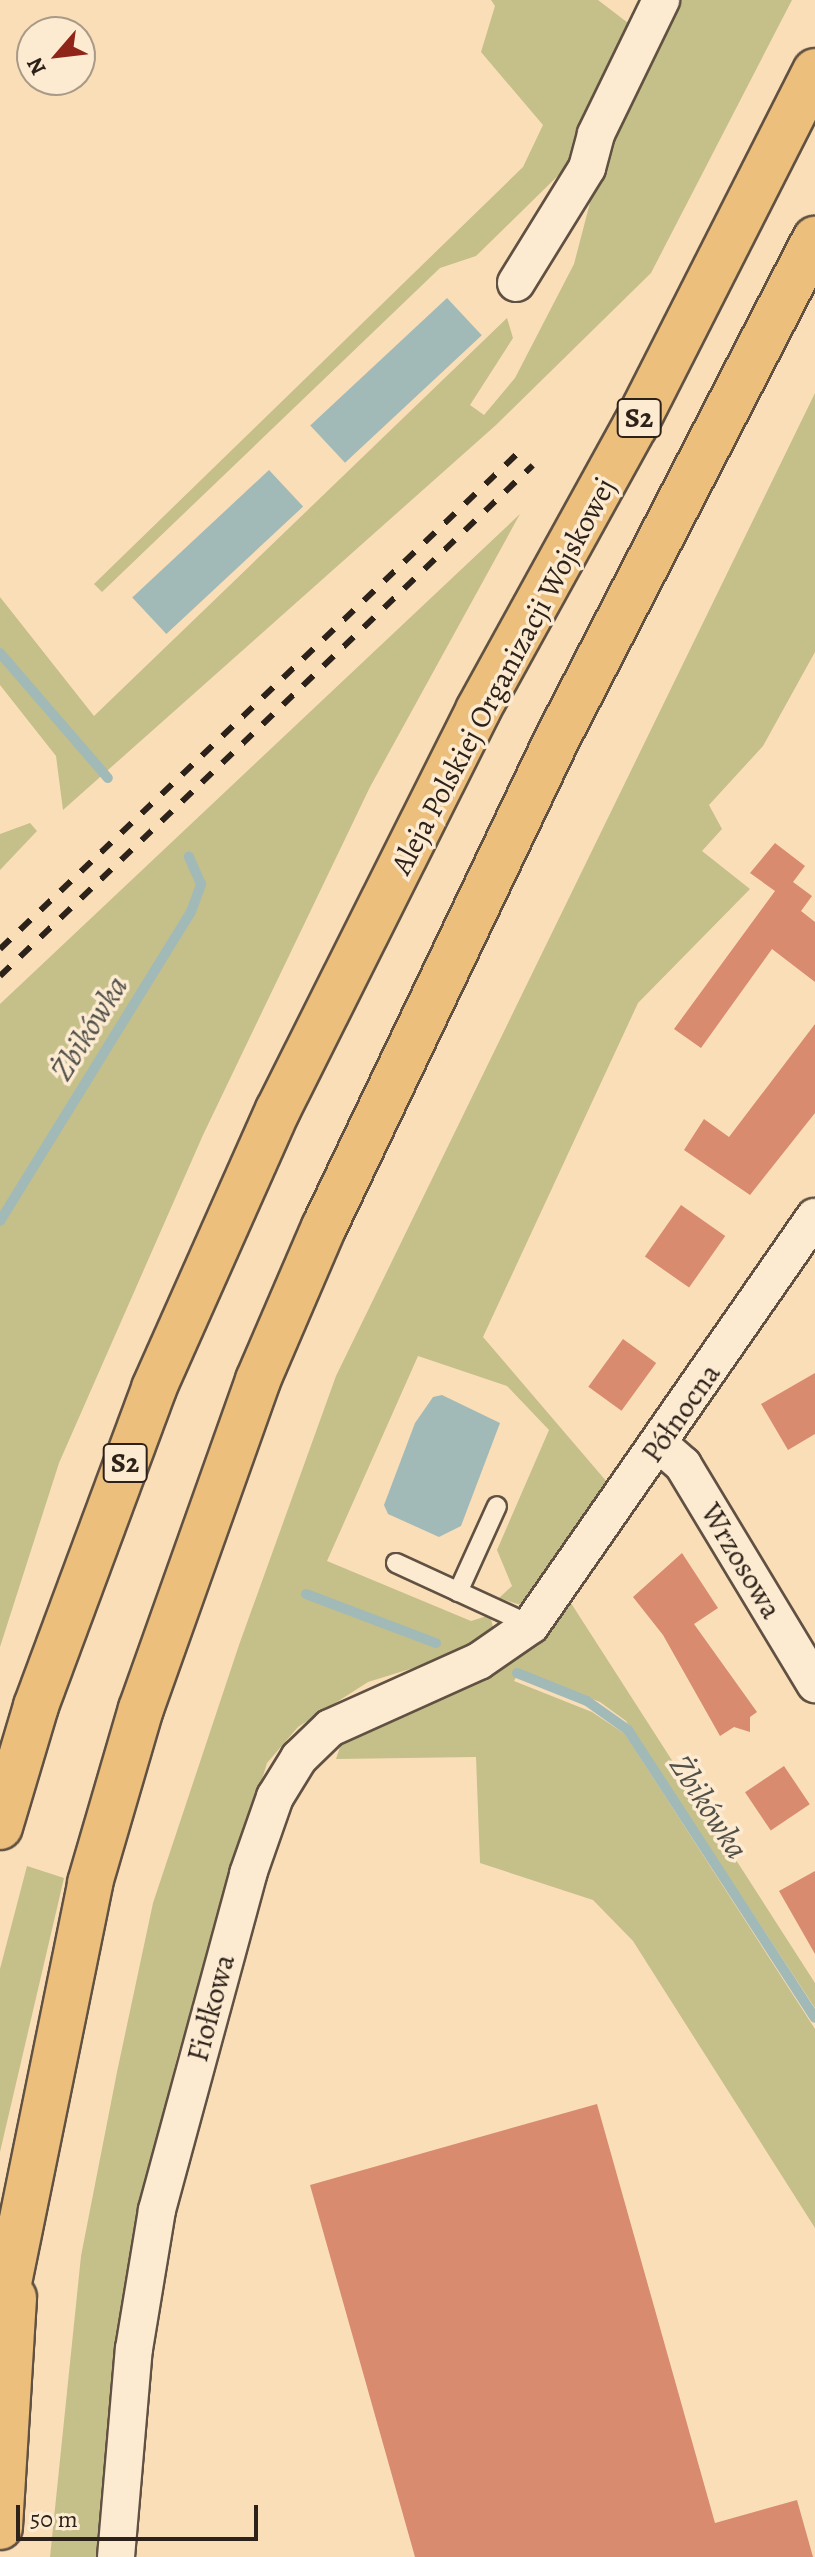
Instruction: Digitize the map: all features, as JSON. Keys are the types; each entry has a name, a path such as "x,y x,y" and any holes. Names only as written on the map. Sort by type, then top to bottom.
{"highway":[{"name":"Aleja Polskiej Organizacji Wojskowej","path":"0,1827 41,1692 148,1403 278,1110 478,710 635,426 815,71"},
{"name":"S2","path":"0,2327 19,2219 90,1883 141,1709 258,1380 324,1227 557,739 815,239"},
{"path":"0,2527 19,2219"}],"street":[{"path":"516,283 587,168 596,134 661,0"},
{"name":"Północna","path":"538,1616 815,1217"},
{"name":"Wrzosowa","path":"659,1444 683,1465 815,1684"},
{"name":"Fiołkowa","path":"116,2557 134,2349 157,2210 248,1874 275,1797 299,1758 330,1728 479,1661 538,1616"}],"lane":[{"path":"458,1592 497,1506"},
{"path":"396,1563 458,1592 538,1616"}],"shaded area":[{"path":"491,0 598,0 632,26 577,157 476,256 440,268 102,592 94,584 523,167 543,125 481,52 495,6"},
{"path":"674,0 792,0 651,273 496,425 63,810 56,756 0,685 0,597 94,716 507,318 513,338 470,405 484,415 515,378 574,264 611,122"},
{"path":"815,393 815,652 763,746 709,805 722,829 702,851 750,889 638,1003 483,1337 607,1482 524,1606 499,1598 512,1586 497,1550 549,1430 507,1386 418,1356 327,1561 471,1621 490,1615 494,1631 439,1660 368,1682 298,1727 267,1763 177,2057 143,2203 101,2557 50,2557 81,2256 117,2072 153,1903 239,1645 336,1376"},
{"path":"520,514 370,787 203,1135 59,1463 0,1647 0,1004"},
{"path":"30,823 37,831 0,870 0,834"},
{"path":"569,1600 815,1983 815,2008 626,1721 600,1702 520,1670 514,1681 592,1712 625,1734 815,2029 815,2228 633,1941 593,1900 480,1863 476,1757 336,1759 343,1738"},
{"path":"27,1866 64,1878 0,2152 0,1969"}],"water":[{"path":"447,298 482,335 345,463 310,426"},
{"path":"269,470 303,507 166,634 132,598"},
{"path":"442,1395 500,1423 461,1526 439,1537 388,1514 384,1505 415,1423 433,1397"}],"building":[{"path":"775,843 805,866 793,882 812,896 801,911 815,922 815,982 772,949 701,1048 674,1029 775,891 750,873"},
{"path":"815,1024 815,1113 750,1195 684,1150 704,1119 729,1137"},
{"path":"681,1205 725,1236 689,1288 645,1257"},
{"path":"623,1339 656,1363 621,1411 588,1387"},
{"path":"815,1373 815,1434 788,1450 761,1404"},
{"path":"682,1553 718,1608 694,1624 757,1712 750,1717 750,1732 734,1727 720,1736 663,1635 633,1597"},
{"path":"784,1766 810,1804 771,1830 745,1792"},
{"path":"815,1871 815,1954 779,1891"},
{"path":"597,2104 715,2523 797,2500 813,2557 415,2557 310,2185"}],"waterway":[{"name":"Żbikówka","path":"0,653 108,778"},
{"name":"Żbikówka","path":"0,1221 191,912 201,884 189,857"},
{"name":"Żbikówka","path":"306,1594 436,1643"},
{"name":"Żbikówka","path":"517,1673 587,1701 628,1730 815,2018"}],"railway":[{"path":"0,949 520,451"},
{"path":"0,976 533,465"}]}
